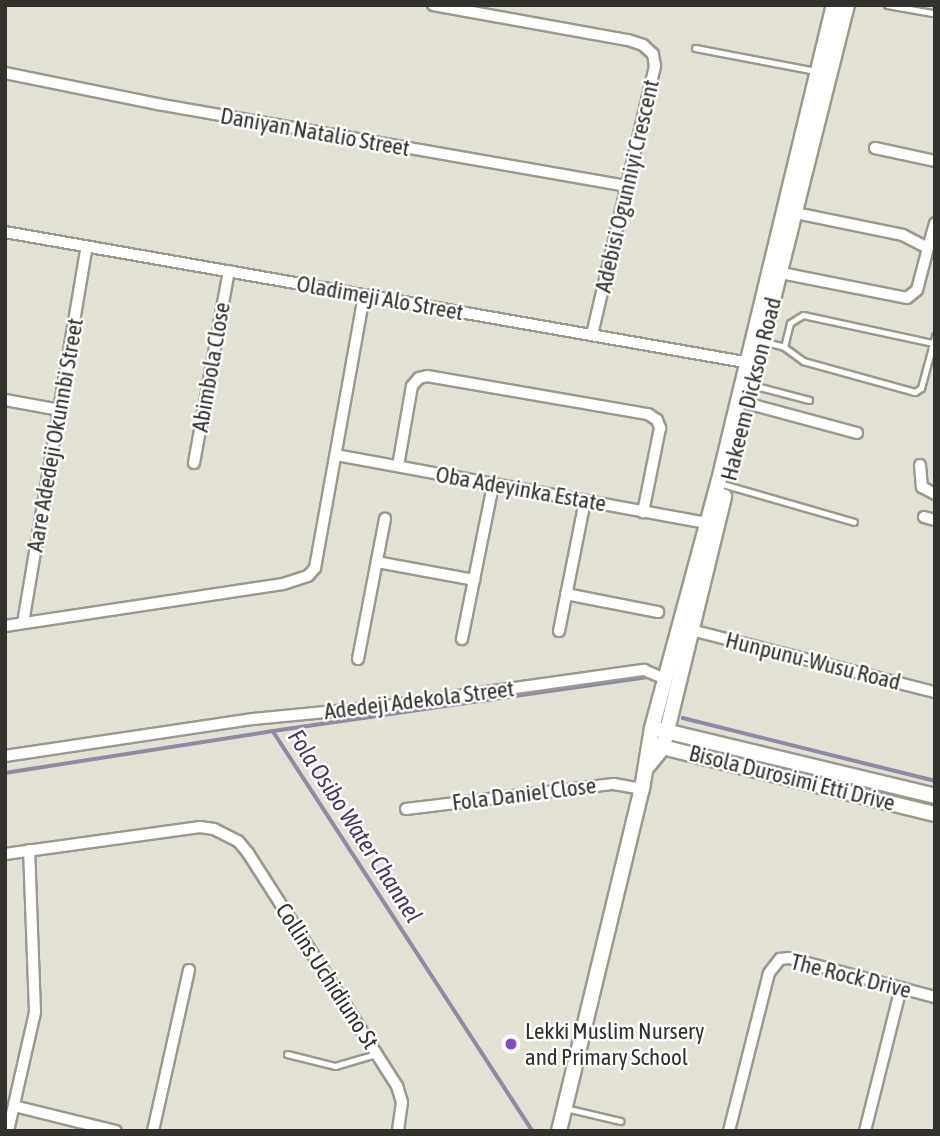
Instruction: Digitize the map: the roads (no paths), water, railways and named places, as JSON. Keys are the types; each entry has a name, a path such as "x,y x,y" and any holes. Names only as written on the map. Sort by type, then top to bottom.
{"main road":[{"name":"Hakeem Dickson Road","path":"559,1131 646,768 656,745 691,630 752,385 752,363 762,341 796,213 820,93 819,72 834,5"},
{"name":"Hakeem Dickson Road","path":"660,730 665,679 752,363 820,93 847,5"},
{"path":"660,730 935,796"},
{"name":"Bisola Durosimi Etti Drive","path":"656,745 935,814"}],"street":[{"name":"Adebisi Ogunniyi Crescent","path":"433,5 643,45 653,54 655,66 592,335"},
{"name":"Daniyan Natalio Street","path":"5,73 158,104 627,186"},
{"path":"875,148 935,161"},
{"path":"796,213 904,235 928,248"},
{"path":"781,274 907,298 917,290 935,223"},
{"name":"Oladimeji Alo Street","path":"5,232 752,363"},
{"name":"Aare Adedeji Okunnbi Street","path":"23,623 87,246"},
{"name":"Abimbola Close","path":"194,463 229,271"},
{"path":"5,626 283,584 308,576 315,568 363,296"},
{"path":"398,466 412,386 419,377 427,376 648,414 657,420 660,428 643,512"},
{"path":"5,400 60,410"},
{"path":"746,403 857,433"},
{"name":"Oba Adeyinka Estate","path":"336,455 706,523"},
{"path":"920,465 922,487 935,494"},
{"path":"463,639 493,485"},
{"path":"559,631 584,501"},
{"path":"358,659 385,519"},
{"path":"377,562 474,580"},
{"path":"566,594 658,612"},
{"name":"Hunpunu-Wusu Road","path":"691,630 935,692"},
{"name":"Adedeji Adekola Street","path":"5,757 253,719 387,706 644,670 665,679"},
{"name":"Fola Daniel Close","path":"406,809 614,783 642,789"},
{"name":"Collins Uchidiuno St","path":"29,850 200,827 226,833 248,853 397,1086 402,1102 398,1131"},
{"path":"5,854 29,850 35,1012 8,1131"},
{"name":"The Rock Drive","path":"729,1131 769,973 774,963 789,958 935,998"},
{"path":"153,1131 189,971"},
{"path":"865,1131 901,988"},
{"path":"15,1106 116,1131"}],"lane":[{"path":"887,5 932,13"},
{"path":"695,48 819,72"},
{"path":"784,347 790,323 803,315 932,343"},
{"path":"762,341 784,347 803,361 915,392 921,388 935,336"},
{"path":"752,385 809,400"},
{"path":"726,485 854,522"},
{"path":"287,1054 335,1066 376,1054"},
{"path":"564,1108 620,1121"}],"waterway":[{"path":"273,731 646,677"},
{"path":"683,718 935,781"},
{"name":"Fola Osibo Water Channel","path":"5,773 273,731 533,1131"}],"place":[{"name":"Lekki Muslim Nursery and Primary School","path":"511,1044"}]}
